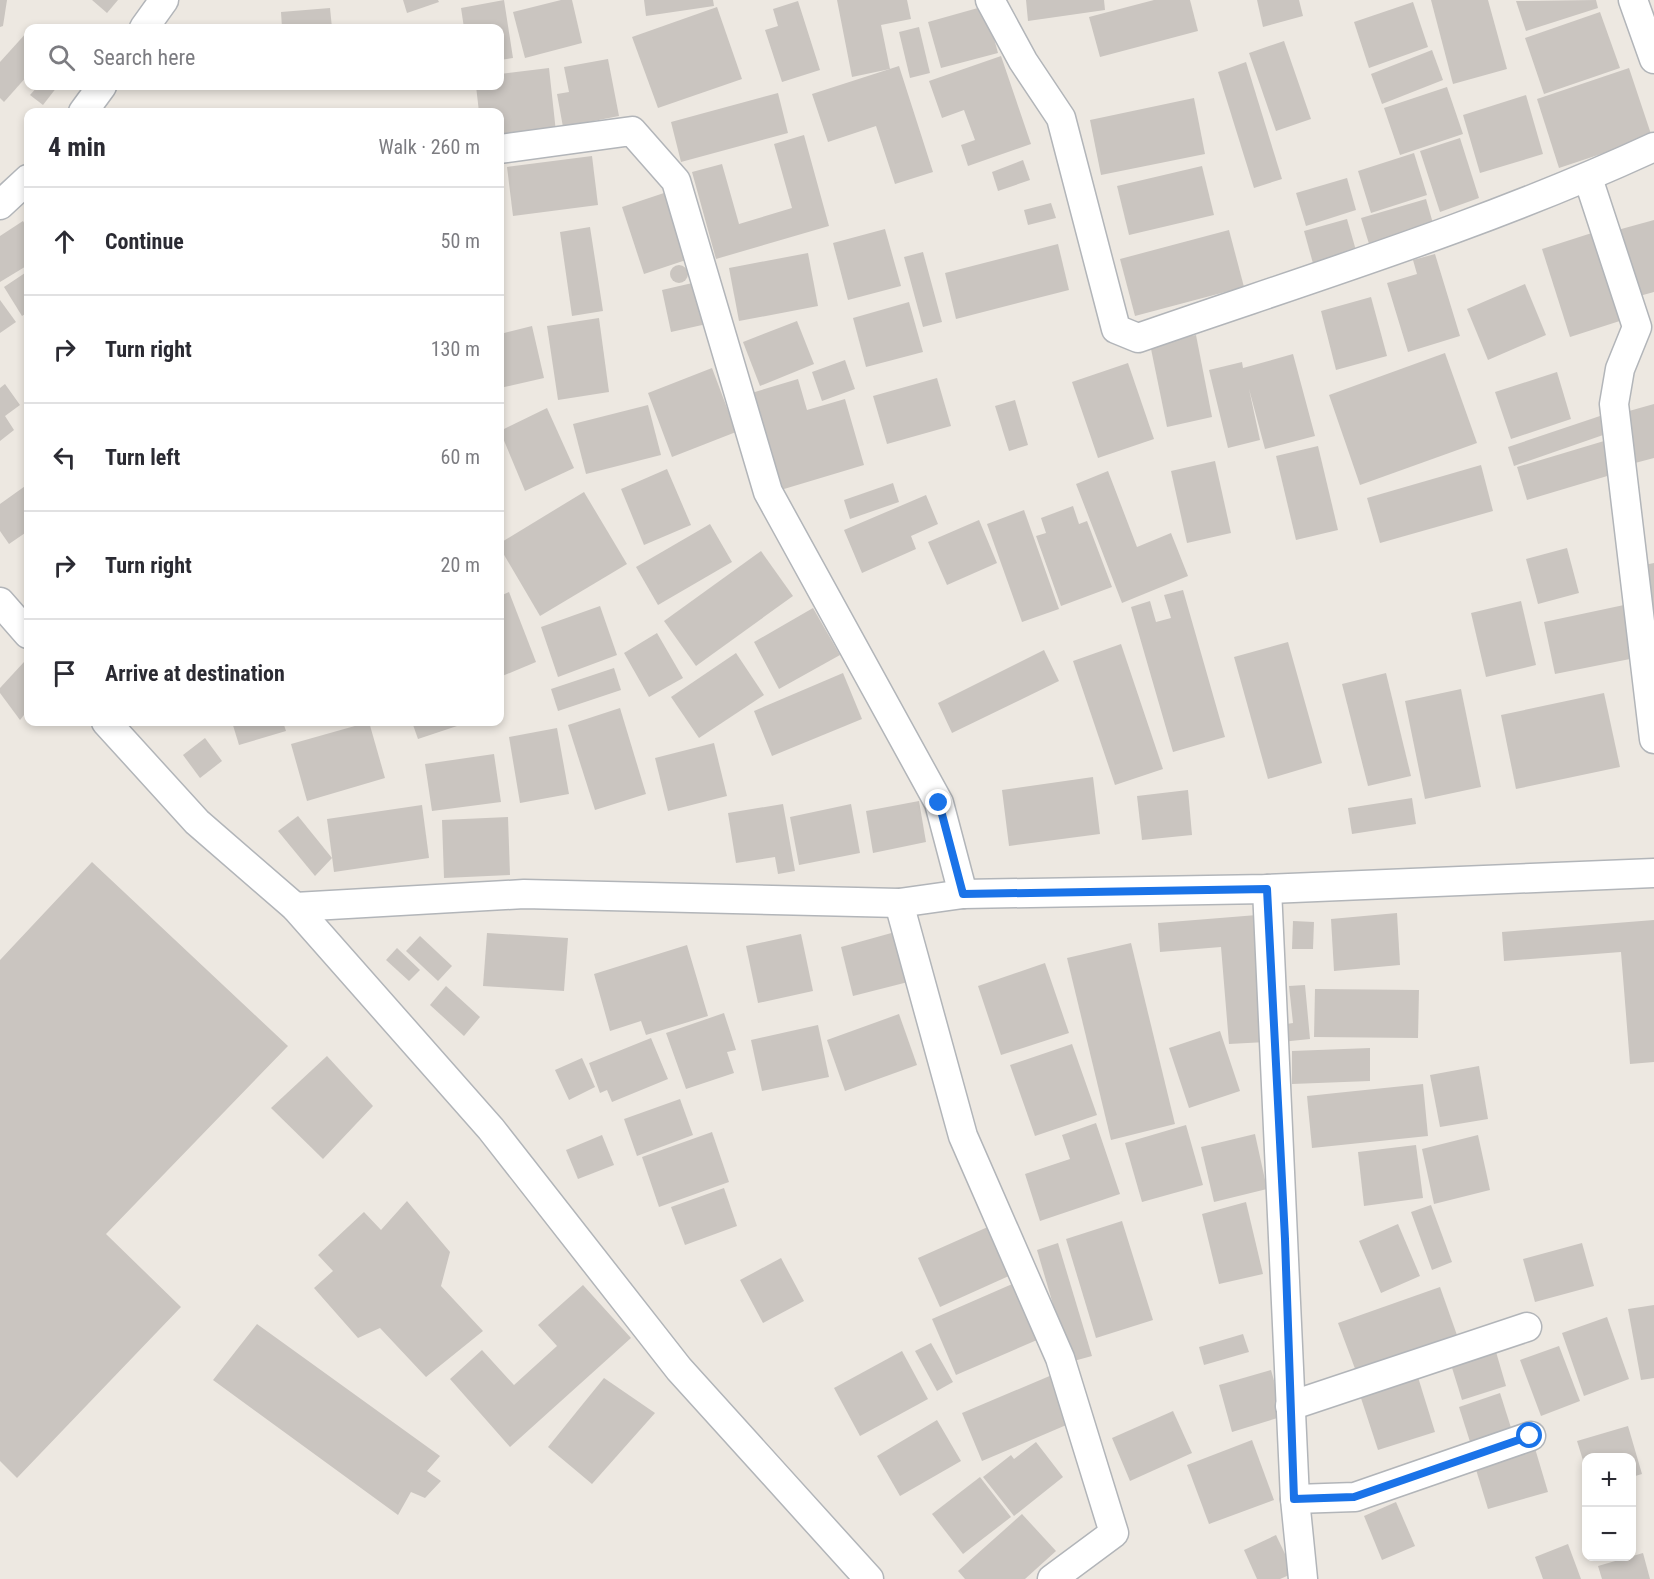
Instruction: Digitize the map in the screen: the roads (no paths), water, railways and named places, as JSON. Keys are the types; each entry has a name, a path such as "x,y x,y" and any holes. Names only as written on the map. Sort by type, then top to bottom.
{"street":[{"path":"147,24 164,0"},
{"path":"990,0 1023,60 1062,118 1116,329 1138,338 1389,251 1588,178 1654,147"},
{"path":"1633,0 1654,59"},
{"path":"86,108 99,90"},
{"path":"504,148 632,130 676,181 768,492 939,803 963,894"},
{"path":"1588,178 1636,327 1620,369 1614,404 1654,739"},
{"path":"0,205 24,183"},
{"path":"0,602 24,629"},
{"path":"110,726 196,822 295,907 491,1128 679,1370 869,1579"},
{"path":"295,907 524,894 898,903 963,894 1267,889 1654,873"},
{"path":"1267,889 1285,1239 1294,1499 1303,1579"},
{"path":"898,903 963,1136 1060,1358 1114,1533 1052,1579"},
{"path":"1290,1406 1527,1327"},
{"path":"1294,1499 1354,1497 1530,1436"}]}
